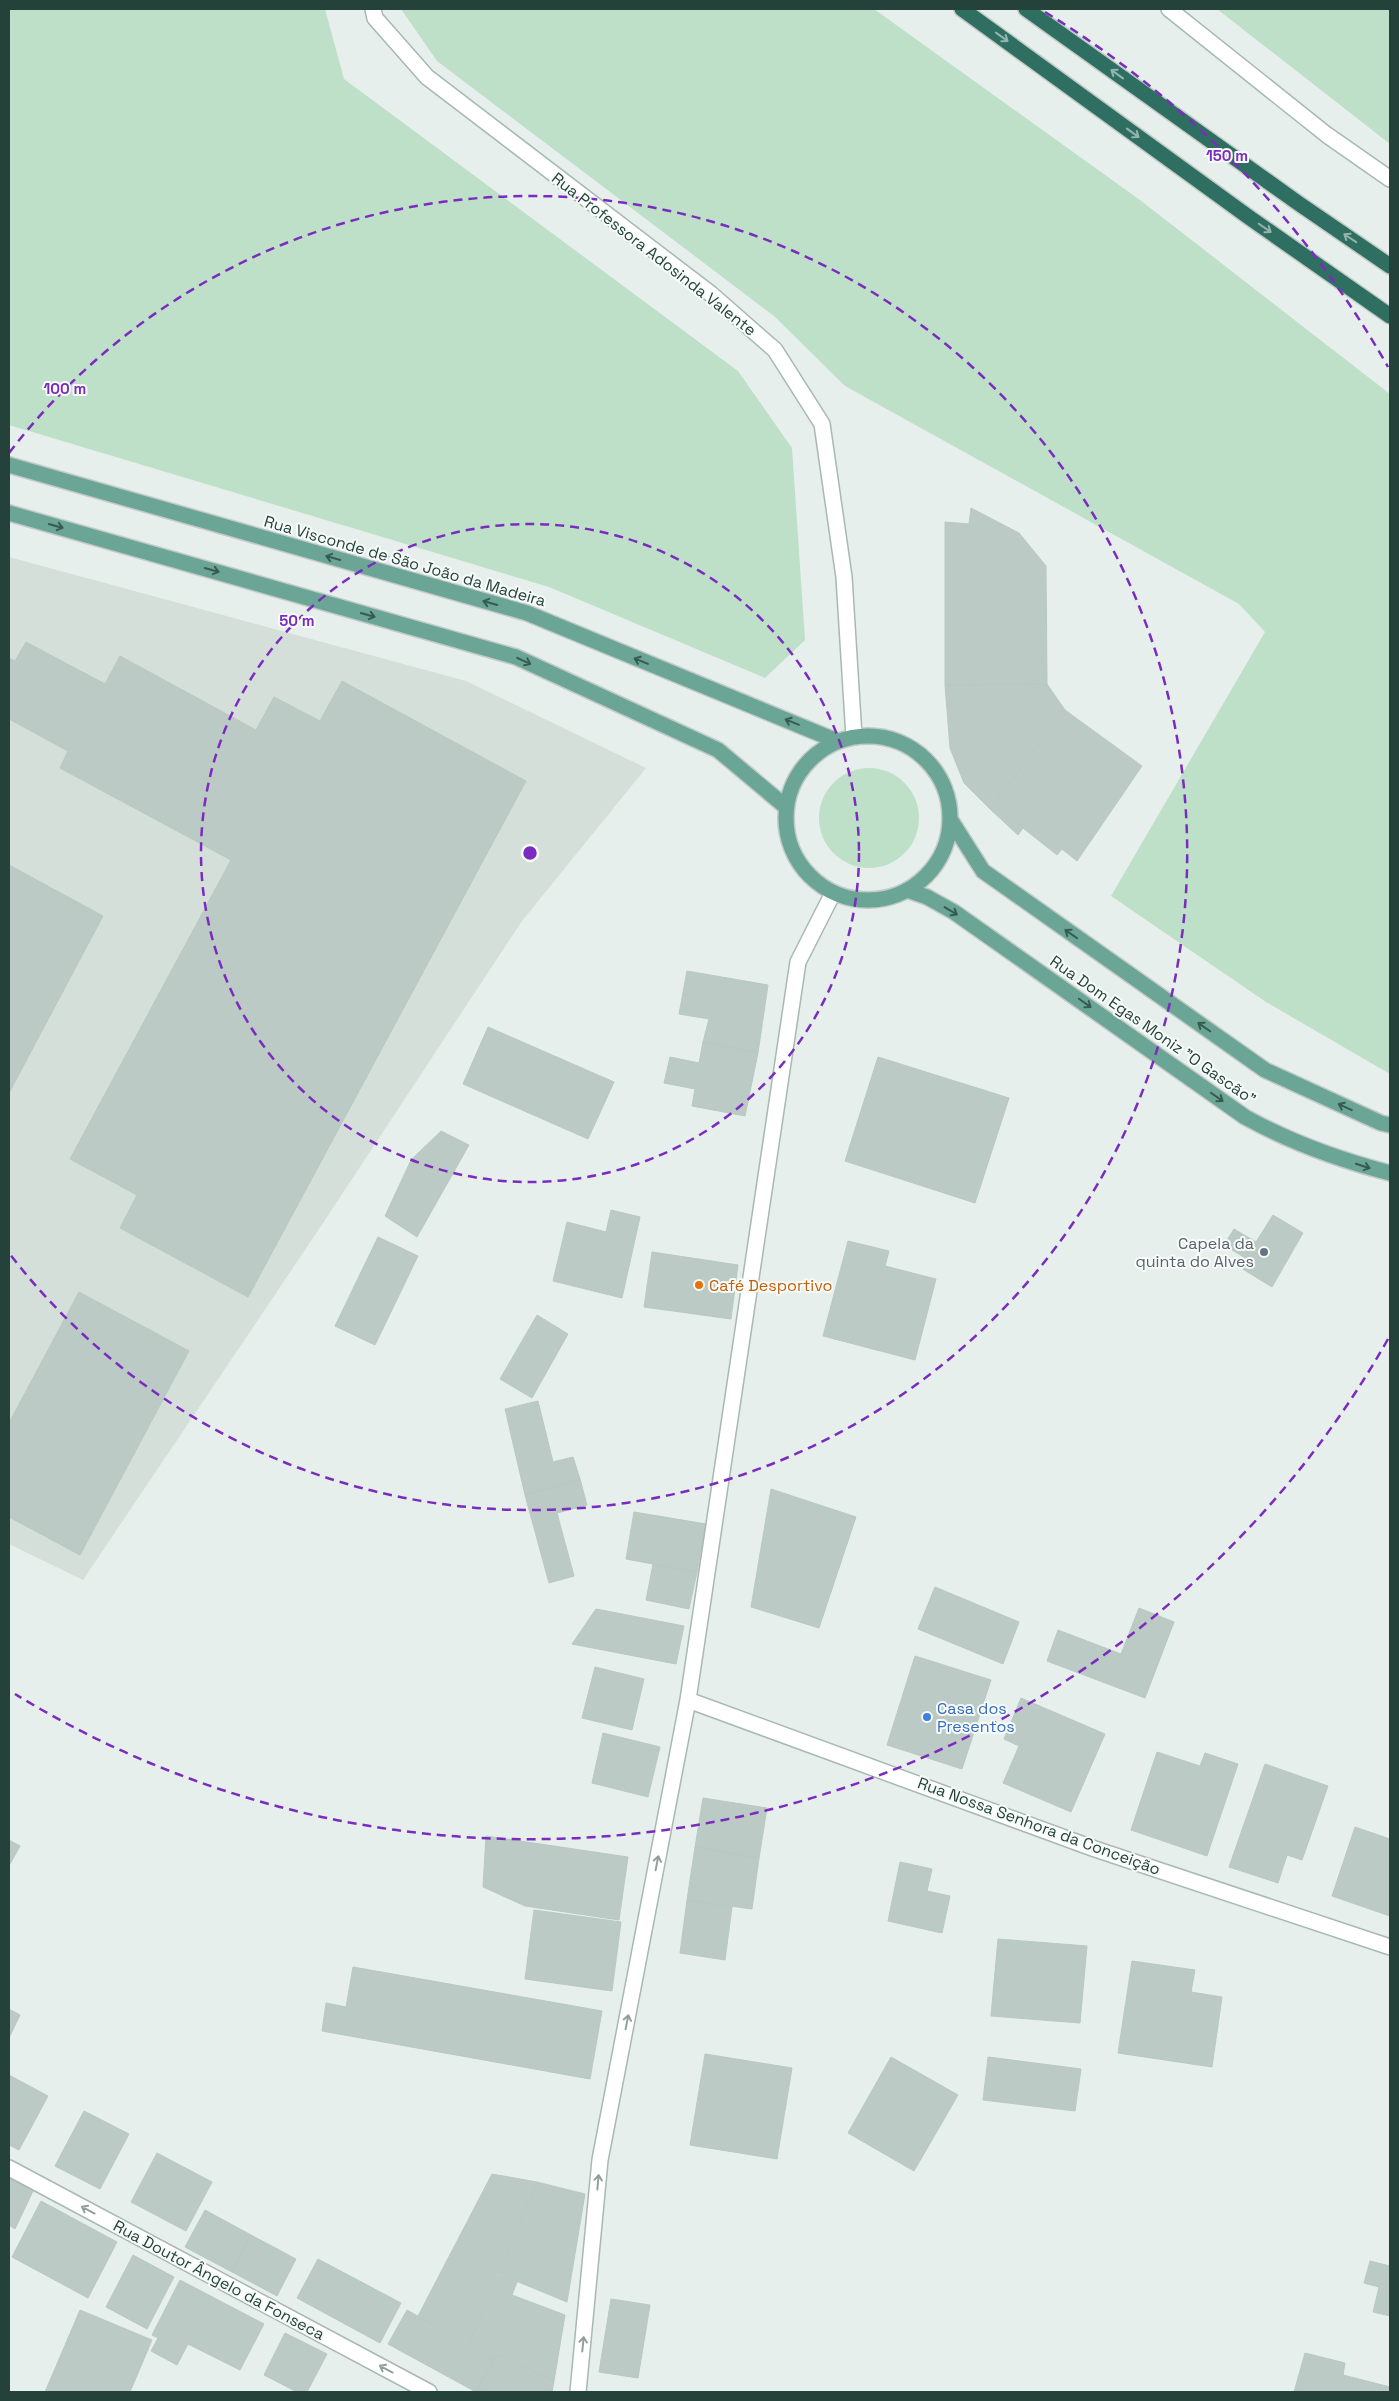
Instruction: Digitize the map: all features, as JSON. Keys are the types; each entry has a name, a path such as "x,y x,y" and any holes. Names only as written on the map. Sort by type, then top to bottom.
{"highway":[{"path":"962,9 1250,218 1390,316"},
{"path":"1026,9 1290,198 1390,266"}],"main road":[{"name":"Rua Visconde de São João da Madeira","path":"9,465 527,614 837,741"},
{"path":"9,513 516,657 718,750 786,807"},
{"path":"878,736 901,742 921,755 938,773 947,795 950,819 947,843 936,865 923,880 889,898 851,899 833,893 812,878 796,858 787,833 786,807 794,782 808,760 837,741 854,737 878,736"},
{"name":"Rua Dom Egas Moniz \"O Gascão\"","path":"950,819 982,871 1257,1064 1363,1115 1390,1125"},
{"name":"Rua Dom Egas Moniz \"O Gascão\"","path":"907,890 927,897 969,922 1245,1117 1275,1134 1323,1152 1390,1173"}],"street":[{"name":"Rua Professora Adosinda Valente","path":"373,9 375,18 427,77 711,294 775,350 822,424 844,576 854,737"},
{"path":"1169,9 1327,135 1390,179"},
{"path":"578,2392 600,2160 688,1700 798,962 833,893"},
{"name":"Rua Nossa Senhora da Conceição","path":"688,1700 1095,1848 1390,1947"},
{"name":"Rua Doutor Ângelo da Fonseca","path":"9,2168 428,2392"}],"shaded area":[{"path":"9,557 466,681 646,768 522,921 321,1226 83,1580 9,1544"}],"green space":[{"path":"9,9 325,9 344,79 738,371 792,448 805,640 765,678 549,587 9,425"},
{"path":"401,9 874,9 1140,200 1390,394 1390,1074 1266,1002 1111,896 1265,632 1239,604 845,386 774,316 437,61"},
{"path":"1217,9 1390,9 1390,144"},
{"path":"869,768 888,772 904,783 915,799 919,818 915,837 904,853 888,864 869,868 850,864 834,853 823,837 819,818 823,799 834,783 850,772"}],"building":[{"path":"971,508 1019,533 1046,566 1047,684 945,685 945,522 969,524"},
{"path":"26,642 105,684 120,656 256,730 274,697 320,721 342,681 526,781 248,1297 120,1228 137,1195 70,1159 231,860 60,768 68,751 9,719 9,658 15,661"},
{"path":"1047,684 1065,710 990,809 964,783 950,748 945,685"},
{"path":"1065,710 1142,766 1077,861 1062,849 1057,855 1023,828 1018,835 990,809"},
{"path":"9,865 103,916 9,1093"},
{"path":"687,971 768,985 758,1053 703,1042 709,1019 679,1014"},
{"path":"488,1027 614,1082 588,1139 463,1084"},
{"path":"703,1042 758,1053 745,1116 692,1106 695,1089 664,1083 670,1057 699,1063"},
{"path":"878,1057 1009,1098 975,1203 845,1161"},
{"path":"441,1131 469,1145 417,1237 385,1216 411,1160"},
{"path":"611,1210 640,1217 622,1298 553,1281 567,1222 606,1232"},
{"name":"Capela da quinta do Alves","path":"1273,1215 1303,1233 1272,1287 1241,1268 1247,1259 1224,1245 1234,1229 1256,1242"},
{"path":"378,1237 418,1256 375,1345 335,1326"},
{"path":"848,1241 889,1251 885,1266 936,1279 915,1360 823,1336"},
{"path":"652,1252 738,1265 731,1319 644,1307"},
{"path":"79,1292 189,1351 80,1555 9,1517 9,1423"},
{"path":"537,1315 568,1334 532,1398 500,1379"},
{"path":"538,1401 553,1462 573,1457 580,1479 525,1495 505,1409"},
{"path":"580,1479 587,1505 557,1513 574,1576 549,1583 525,1495"},
{"path":"771,1489 856,1517 819,1628 751,1607"},
{"path":"634,1512 706,1524 697,1572 626,1559"},
{"path":"653,1564 697,1572 689,1609 646,1600"},
{"path":"935,1587 1019,1622 1003,1664 918,1629"},
{"path":"1139,1608 1174,1622 1145,1698 1047,1661 1058,1630 1121,1654"},
{"path":"596,1609 684,1626 676,1664 572,1644"},
{"path":"915,1656 991,1680 962,1769 887,1745"},
{"path":"595,1667 644,1679 632,1730 582,1718"},
{"path":"1021,1698 1105,1734 1071,1812 1003,1783 1019,1746 1004,1739"},
{"path":"603,1733 660,1747 648,1797 592,1783"},
{"path":"1157,1752 1200,1766 1205,1753 1238,1764 1207,1856 1131,1830"},
{"path":"1265,1764 1328,1786 1302,1860 1287,1855 1278,1883 1229,1867"},
{"path":"703,1798 767,1808 759,1858 695,1847"},
{"path":"1355,1827 1390,1839 1390,1916 1332,1896"},
{"path":"486,1836 628,1857 619,1920 525,1906 483,1887"},
{"path":"9,1840 20,1846 9,1866"},
{"path":"695,1847 759,1858 752,1909 687,1900"},
{"path":"900,1862 932,1869 927,1891 950,1896 942,1933 888,1921"},
{"path":"687,1900 732,1907 725,1960 680,1953"},
{"path":"534,1910 621,1922 612,1991 525,1979"},
{"path":"998,1939 1087,1946 1080,2023 991,2016"},
{"path":"1132,1961 1195,1970 1191,1992 1222,1997 1212,2067 1118,2053"},
{"path":"353,1967 602,2011 590,2079 322,2031 326,2003 346,2007"},
{"path":"9,2009 20,2015 9,2038"},
{"path":"705,2054 792,2068 777,2159 690,2145"},
{"path":"891,2057 958,2095 914,2171 848,2133"},
{"path":"988,2057 1081,2069 1075,2111 983,2100"},
{"path":"9,2075 48,2096 19,2150 9,2145"},
{"path":"84,2111 129,2134 100,2189 55,2166"},
{"path":"157,2153 212,2182 186,2231 131,2202"},
{"path":"492,2174 537,2182 469,2344 418,2316"},
{"path":"9,2178 33,2191 15,2229 9,2225"},
{"path":"537,2182 585,2194 567,2302 499,2274"},
{"path":"41,2201 117,2242 88,2298 12,2257"},
{"path":"205,2210 251,2235 232,2272 185,2247"},
{"path":"251,2235 296,2259 277,2296 232,2272"},
{"path":"133,2255 174,2277 147,2329 106,2307"},
{"path":"318,2259 401,2303 380,2343 297,2298"},
{"path":"1370,2261 1390,2266 1390,2316 1373,2312 1379,2287 1364,2283"},
{"path":"499,2275 517,2282 512,2295 565,2315 554,2381 497,2354 494,2359 469,2344"},
{"path":"180,2280 264,2324 240,2370 188,2344 177,2365 151,2351 158,2338 152,2335"},
{"path":"611,2299 650,2305 638,2378 599,2372"},
{"path":"80,2310 152,2340 130,2392 45,2392"},
{"path":"407,2310 494,2359 476,2392 388,2344"},
{"path":"285,2333 327,2354 307,2392 297,2392 264,2375"},
{"path":"1305,2353 1345,2363 1343,2375 1390,2387 1390,2392 1294,2392"},
{"path":"497,2354 554,2381 552,2392 476,2392"}],"place":[{"name":"Capela da quinta do Alves","path":"1264,1252"},
{"name":"Café Desportivo","path":"699,1285"},
{"name":"Casa dos Presentos","path":"927,1717"}]}
